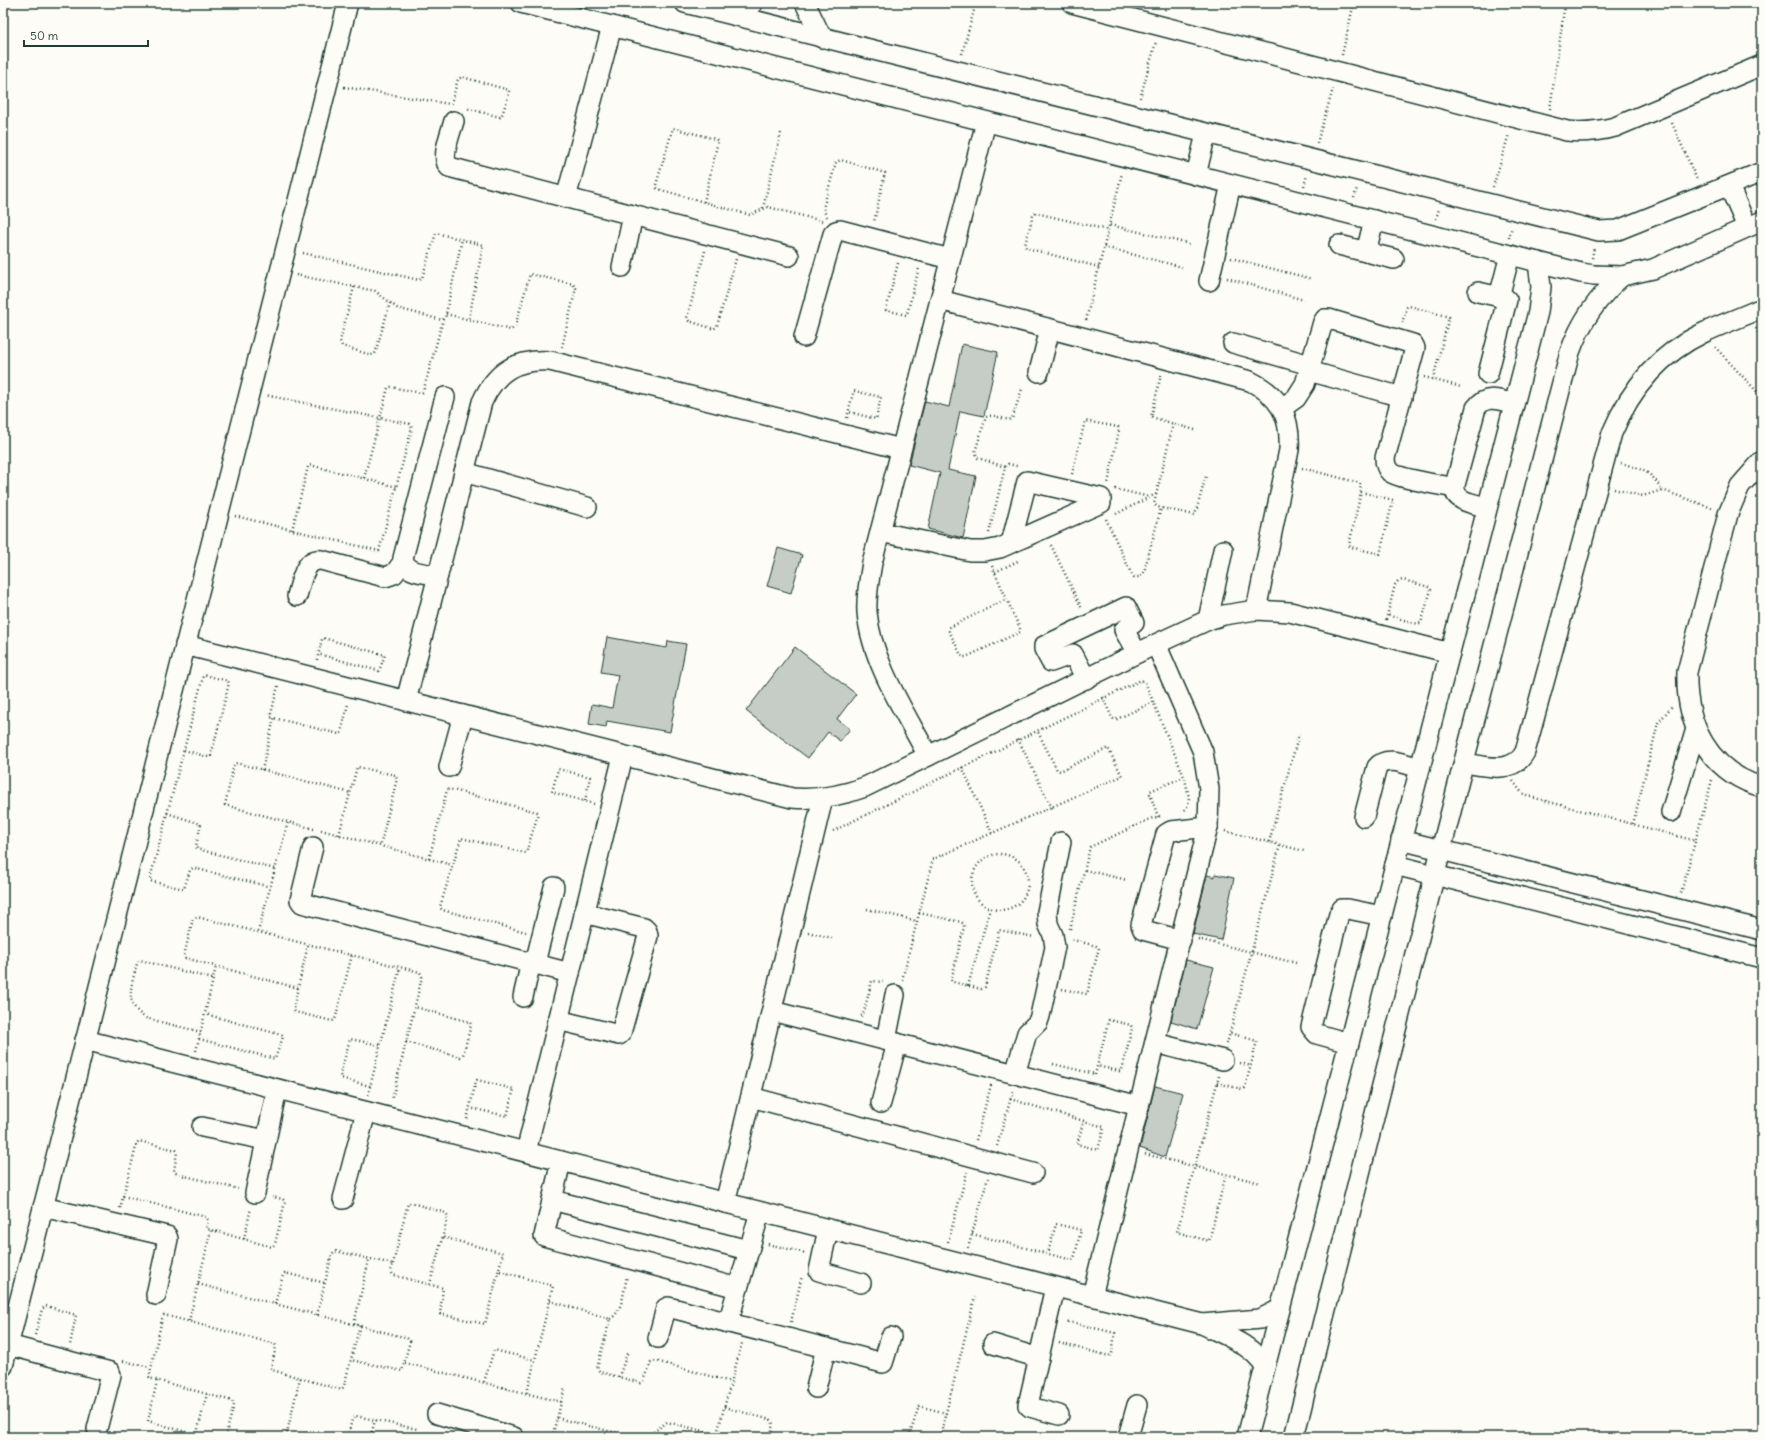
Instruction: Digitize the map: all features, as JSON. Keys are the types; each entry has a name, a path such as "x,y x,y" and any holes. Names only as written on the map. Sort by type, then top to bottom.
{"street":[{"path":"3,1366 348,3"},
{"path":"521,3 544,6 612,26 1587,274 1622,276 1638,273 1661,266 1754,224 1729,186"},
{"path":"685,3 1516,212 1599,231 1618,230 1762,172"},
{"path":"736,16 753,3"},
{"path":"805,3 822,38"},
{"path":"1072,3 1548,126 1579,132 1615,127 1762,65"},
{"path":"566,198 612,26"},
{"path":"456,109 444,157 446,164 449,167 789,256"},
{"path":"928,756 877,659 870,636 867,612 867,587 901,449 986,122"},
{"path":"1196,175 1206,134"},
{"path":"1210,277 1231,184"},
{"path":"622,267 633,215"},
{"path":"1366,252 1374,220"},
{"path":"804,337 834,227 869,238 950,259"},
{"path":"1339,245 1394,259"},
{"path":"1499,297 1508,255"},
{"path":"1247,1437 1541,300 1538,262"},
{"path":"1294,1437 1441,850 1570,352 1575,337 1590,310 1610,286 1622,276"},
{"path":"1478,292 1507,300 1488,374"},
{"path":"940,300 1250,381 1268,392 1282,408 1288,421 1290,435 1286,464 1256,610"},
{"path":"1464,763 1504,767 1519,761 1525,752 1612,433 1620,415 1641,382 1669,354 1702,334 1762,308"},
{"path":"1282,408 1301,392 1325,319 1412,344 1415,346 1385,458 1387,468 1395,475 1454,488"},
{"path":"1038,372 1050,329"},
{"path":"1233,343 1402,397"},
{"path":"406,701 482,402 488,389 497,378 508,369 521,363 535,360 558,363 901,449"},
{"path":"297,596 307,566 313,561 320,560 385,577 394,574 403,562 445,397"},
{"path":"1488,507 1460,498 1456,495 1454,488 1476,408 1480,401 1490,398 1514,404"},
{"path":"1762,461 1740,486 1728,514 1687,672 1686,692 1689,711 1705,746 1732,774 1750,783 1762,786"},
{"path":"464,472 587,507"},
{"path":"880,532 970,551 985,551 1000,548 1101,503 1101,498 1027,481 1011,543"},
{"path":"1208,620 1223,550"},
{"path":"403,562 410,570 438,575"},
{"path":"1086,678 1073,654 1051,662 1044,648 1045,646 1126,607 1134,623 1124,630 1137,654"},
{"path":"185,646 792,798 823,798 845,794 865,787 1156,644 1208,620 1235,613 1256,610 1290,612 1450,653"},
{"path":"1092,1296 1208,827 1210,789 1203,752 1156,644"},
{"path":"450,767 463,715"},
{"path":"1671,812 1696,729"},
{"path":"526,1152 623,756"},
{"path":"1364,817 1377,767 1380,763 1390,761 1420,768"},
{"path":"725,1203 823,798"},
{"path":"1181,937 1143,930 1141,925 1166,834 1170,831 1208,827"},
{"path":"1401,840 1762,930"},
{"path":"1015,1074 1027,1033 1039,1019 1054,953 1064,939 1048,924 1047,912 1061,842"},
{"path":"313,847 300,898 302,903 570,973"},
{"path":"1395,865 1762,958"},
{"path":"523,996 542,936 554,887"},
{"path":"1349,1043 1317,1034 1311,1027 1339,914 1342,910 1348,909 1382,916"},
{"path":"558,1020 617,1034 621,1033 648,936 647,931 644,928 584,913"},
{"path":"881,1103 892,1042 894,988"},
{"path":"772,1011 1139,1106"},
{"path":"85,1040 1202,1324 1246,1347 1260,1358 1265,1366"},
{"path":"1155,1042 1223,1060"},
{"path":"255,1192 277,1089"},
{"path":"751,1097 1032,1173"},
{"path":"343,1199 365,1111"},
{"path":"202,1127 266,1140"},
{"path":"561,1161 544,1236 738,1288"},
{"path":"552,1200 748,1250"},
{"path":"43,1207 168,1237 156,1295"},
{"path":"728,1322 760,1212"},
{"path":"828,1229 819,1271 861,1283"},
{"path":"1055,1287 1028,1405 1030,1407 1059,1415"},
{"path":"658,1338 667,1307 884,1363 891,1337"},
{"path":"1202,1324 1254,1320 1266,1317 1280,1309"},
{"path":"993,1344 1039,1358"},
{"path":"8,1345 111,1373 97,1429"},
{"path":"816,1388 826,1348"},
{"path":"1128,1437 1137,1405"},
{"path":"437,1414 514,1437"}],"path":[{"path":"958,72 976,3"},
{"path":"1135,116 1166,3"},
{"path":"1300,202 1338,72 1354,3"},
{"path":"1548,126 1565,3"},
{"path":"327,84 500,118 507,101 508,90 462,77 458,79 456,109"},
{"path":"1664,107 1704,195"},
{"path":"1488,204 1514,117"},
{"path":"704,202 718,141 673,128 656,187 704,202 750,215 768,207 834,227"},
{"path":"763,208 782,133"},
{"path":"1082,337 1126,157"},
{"path":"834,227 824,207 836,162 841,160 884,171 886,174 869,238"},
{"path":"1350,214 1361,173"},
{"path":"1432,235 1443,193"},
{"path":"1508,255 1516,212"},
{"path":"1099,267 1026,248 1025,246 1032,216 1036,213 1108,230"},
{"path":"1110,225 1190,244"},
{"path":"1587,274 1599,231"},
{"path":"286,249 419,280 422,278 435,233 484,246 468,319"},
{"path":"709,235 687,318 689,321 712,328 717,326 740,243"},
{"path":"364,478 387,389 390,386 423,392 446,314 462,239"},
{"path":"1104,246 1182,268"},
{"path":"902,247 886,309 906,316 908,314 923,252"},
{"path":"1215,254 1312,279"},
{"path":"280,272 375,291 400,310 443,320"},
{"path":"446,314 511,330 515,327 530,274 573,284 576,288 558,363"},
{"path":"1210,277 1304,300"},
{"path":"354,287 340,341 342,346 371,355 375,354 390,303"},
{"path":"1397,339 1408,306 1448,316 1449,320 1433,379"},
{"path":"1702,334 1762,397"},
{"path":"1165,359 1151,416 1153,419 1195,430"},
{"path":"1408,373 1461,387"},
{"path":"1005,468 978,458 975,452 986,416 991,415 1007,420 1012,419 1022,389"},
{"path":"844,434 849,412 854,391 881,397 876,419 849,412"},
{"path":"219,512 379,551 413,426 410,424 249,392"},
{"path":"1071,479 1085,421 1118,427 1120,430 1107,487"},
{"path":"1173,424 1154,502 1156,506 1195,515 1206,476"},
{"path":"1605,458 1647,472 1655,478 1662,490"},
{"path":"1286,464 1357,482 1361,486 1362,492 1349,545 1350,547 1380,554 1393,500 1362,492"},
{"path":"292,530 309,466 312,465 397,486"},
{"path":"1598,484 1643,496 1662,490 1728,514"},
{"path":"1106,518 1132,575 1134,577 1140,577 1144,572 1161,508"},
{"path":"1051,545 1089,624"},
{"path":"985,551 1007,599 1020,632 966,657 962,657 949,631 950,627 1007,599"},
{"path":"1382,636 1387,614 1395,585 1398,581 1403,580 1429,587 1431,590 1422,623 1418,624 1387,614"},
{"path":"312,677 318,654 323,638 385,655 379,671 318,654"},
{"path":"282,670 271,714 271,717 274,718 339,734 341,733 352,688"},
{"path":"184,750 208,757 211,756 229,683 228,681 205,675 203,676 150,881 184,889 190,869 193,868 270,887"},
{"path":"831,834 834,830 1103,697 1141,680 1145,682 1184,776 1189,798 1185,811 1179,814"},
{"path":"1633,824 1658,723 1662,716 1686,692"},
{"path":"1103,697 1112,718 1115,720 1153,702"},
{"path":"262,770 274,718"},
{"path":"854,1014 863,1016 872,981 894,988 917,921 933,860 1120,777 1121,774 1108,748 1060,771 1057,770 1037,730"},
{"path":"1269,842 1299,734"},
{"path":"1018,739 1052,808"},
{"path":"1677,909 1718,761"},
{"path":"350,793 237,763 234,764 225,805 452,865"},
{"path":"339,835 358,766 397,777 380,846"},
{"path":"962,767 992,833"},
{"path":"1504,767 1516,786 1527,796 1696,841"},
{"path":"585,801 590,777 558,769 552,792 610,809"},
{"path":"1158,817 1150,792 1184,776"},
{"path":"429,858 447,790 449,789 538,813 527,853 462,838 459,840 441,909 542,936"},
{"path":"167,814 201,824 196,846 197,849 275,869"},
{"path":"1064,939 1092,845 1163,816"},
{"path":"258,932 288,822"},
{"path":"1208,827 1304,851"},
{"path":"1002,854 1010,856 1017,860 1026,872 1028,880 1025,896 1014,907 998,910 990,909 983,905 973,892 973,876 978,865 987,857 1002,854"},
{"path":"1085,870 1127,880"},
{"path":"867,909 917,921"},
{"path":"968,986 990,909"},
{"path":"919,913 961,922 964,924 951,981 981,989 984,988 999,930 1064,939 1068,938 1098,947 1088,993 1086,995 1047,985"},
{"path":"298,988 184,958 194,918 197,917 352,955 422,974 388,1117"},
{"path":"806,939 809,924"},
{"path":"808,932 832,938"},
{"path":"1181,937 1296,963"},
{"path":"308,945 293,1011 334,1020 352,955"},
{"path":"201,1032 145,1018 132,1005 130,995 131,986 137,963 140,960 213,979"},
{"path":"192,1068 216,967"},
{"path":"365,1111 400,967"},
{"path":"406,1042 460,1057 463,1055 471,1025 469,1022 415,1007"},
{"path":"199,1039 275,1059 283,1037 282,1035 205,1014"},
{"path":"1090,1093 1095,1074 1097,1066 1109,1020 1131,1025 1132,1028 1122,1070 1120,1071 1097,1066"},
{"path":"1217,1083 1242,1090 1245,1088 1257,1041 1230,1033"},
{"path":"370,1086 341,1078 340,1076 350,1038 380,1045"},
{"path":"1046,1062 1095,1074"},
{"path":"463,1136 470,1108 477,1080 514,1088 508,1115 506,1116 470,1108"},
{"path":"1010,1099 1084,1120 1104,1128 1098,1150 1077,1144 1084,1120"},
{"path":"116,1224 123,1196 137,1144 139,1141 176,1150 174,1171 177,1174 282,1199 285,1202 275,1244 272,1247 206,1228 208,1220 206,1217 123,1196"},
{"path":"1128,1150 1261,1183"},
{"path":"244,1239 255,1192"},
{"path":"430,1284 442,1237 448,1216 446,1213 408,1203 391,1271 393,1275 430,1284 444,1290 440,1314 484,1325 486,1323 504,1254 502,1252 442,1237"},
{"path":"972,1234 1073,1260 1080,1230 1056,1224 1048,1253"},
{"path":"189,1321 211,1230"},
{"path":"767,1246 770,1243 791,1248 805,1252 806,1257"},
{"path":"317,1315 333,1252 393,1264"},
{"path":"354,1324 369,1259"},
{"path":"632,1260 619,1310 614,1317 610,1319 597,1369 600,1372 642,1382 651,1362 656,1361 731,1382"},
{"path":"500,1271 553,1286 527,1393"},
{"path":"788,1338 803,1272"},
{"path":"275,1304 283,1275 285,1273 325,1283"},
{"path":"198,1284 409,1338 410,1342 403,1370 400,1372 351,1360"},
{"path":"940,1437 975,1297"},
{"path":"550,1301 610,1319"},
{"path":"37,1339 35,1335 42,1309 46,1306 76,1316 69,1347"},
{"path":"225,1437 234,1402 150,1379 148,1375 163,1317 168,1315 275,1344 276,1346 271,1369 342,1388 360,1326"},
{"path":"1043,1339 1110,1356 1112,1354 1116,1335 1115,1333 1048,1317"},
{"path":"647,1437 667,1422 716,1436 747,1328"},
{"path":"484,1382 494,1350 535,1360"},
{"path":"620,1377 628,1351"},
{"path":"405,1362 561,1402"},
{"path":"286,1437 300,1378"},
{"path":"157,1381 148,1421 196,1436 207,1394"},
{"path":"552,1437 564,1388"},
{"path":"910,1437 919,1406 946,1412"},
{"path":"724,1407 771,1420 773,1424 770,1437"},
{"path":"355,1437 348,1436 354,1416 416,1429"},
{"path":"557,1418 632,1437"},
{"path":"364,1437 372,1432 376,1420"},
{"path":"372,1432 379,1437"},
{"path":"616,1437 617,1433"}],"building":[{"path":"962,344 998,352 984,416 960,411 948,470 976,476 963,538 928,529 940,473 909,465 925,401 949,407"},
{"path":"778,548 802,555 791,593 767,586"},
{"path":"607,637 667,648 668,641 686,644 670,732 607,721 606,727 589,724 592,704 612,708 618,675 601,672"},
{"path":"795,647 856,694 837,719 850,729 840,741 828,732 808,758 746,711"},
{"path":"1215,874 1234,878 1221,940 1193,934 1207,875 1215,877"},
{"path":"1186,960 1214,967 1197,1029 1171,1021"},
{"path":"1155,1086 1183,1093 1165,1157 1140,1148"}]}
